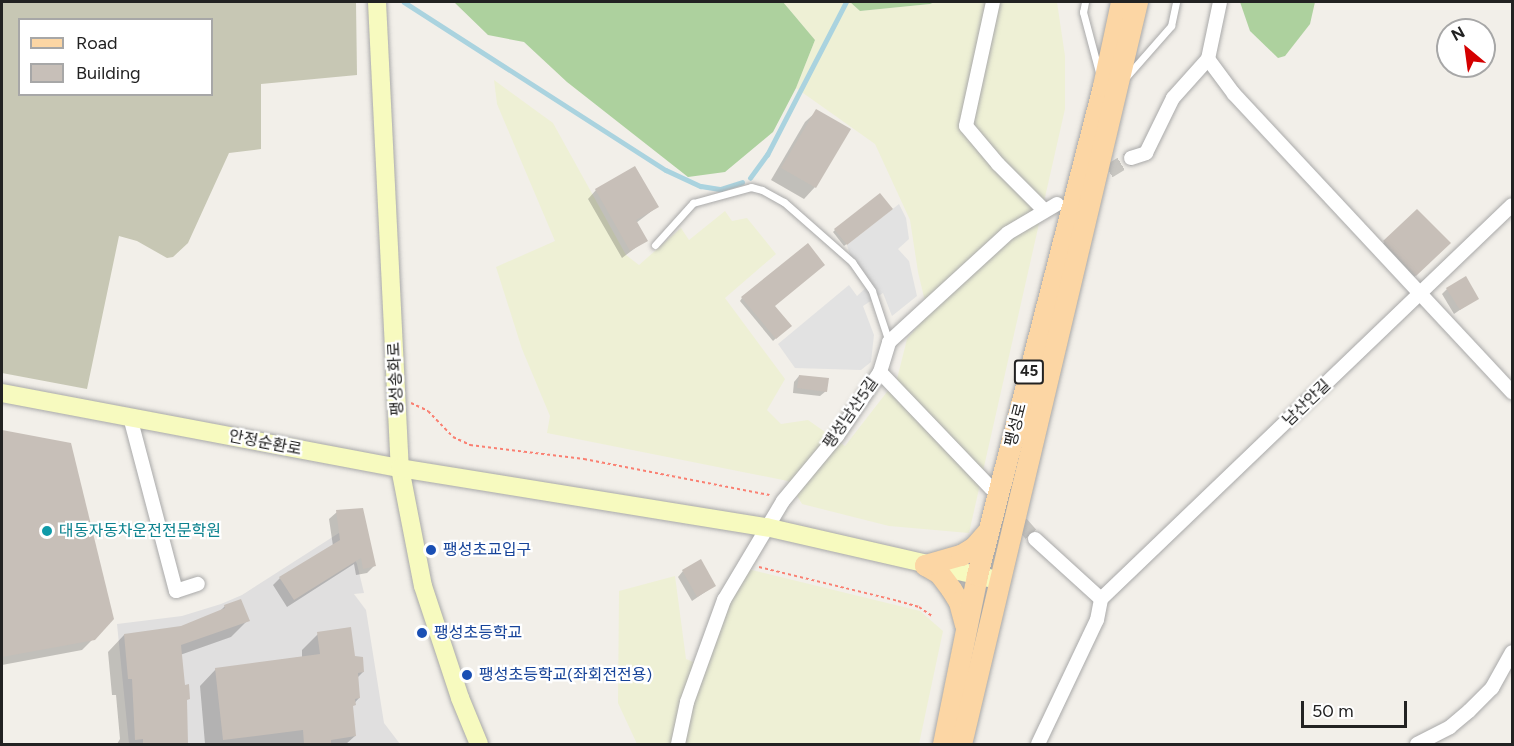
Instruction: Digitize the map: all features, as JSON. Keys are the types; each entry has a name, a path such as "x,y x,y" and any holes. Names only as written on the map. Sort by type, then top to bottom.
{"main road":[{"name":"팽성송화로","path":"377,2 400,468 423,586 460,698 479,744"},
{"name":"팽성로","path":"961,744 1000,581 1110,86 1121,2"},
{"name":"팽성로","path":"943,744 988,530 1110,86 1137,2"},
{"name":"안정순환로","path":"2,393 400,468 766,527 1000,581"},
{"path":"925,565 961,555 979,542 988,530"},
{"path":"925,565 939,573 955,595 964,615 965,633"}],"street":[{"path":"889,342 1008,233 1050,207 998,164 966,126 993,2"},
{"path":"1131,158 1146,153 1173,98 1208,59 1220,2"},
{"path":"1208,59 1234,94 1512,392"},
{"name":"남산안길","path":"1101,599 1512,205"},
{"name":"팽성남산5길","path":"678,744 699,667 724,600 783,501 837,436 880,372 889,342"},
{"path":"880,372 991,488"},
{"path":"130,417 176,591 198,584"},
{"path":"1035,539 1101,599 1097,620 1038,744"},
{"path":"1417,744 1450,727 1469,711 1492,688 1512,652"}],"lane":[{"path":"1085,2 1083,12 1110,86 1171,26 1176,2"},
{"path":"655,245 693,203 751,187 762,190 784,202 852,262 872,291 889,342"}],"path":[{"path":"397,401 416,404 438,419 453,437 470,445 584,459 774,496 783,501"},
{"path":"746,560 761,568 919,607 932,616"}],"shaded area":[{"path":"2,2 356,2 357,75 261,84 261,149 229,153 188,243 173,257 167,258 137,241 119,236 87,389 2,373"},
{"path":"783,2 850,2 860,11 935,2 1057,2 1065,56 1065,109 969,533 889,526 802,504 788,481 547,433 550,416 522,349 496,267 555,241 497,104 494,80 553,123 626,255 639,265 681,228 689,240 725,211 732,221 747,218 776,254 725,298 785,379 767,410 781,424 808,420 845,446 897,379 907,339 928,314 918,272 910,220 875,144 796,88 815,40"},
{"path":"899,204 906,218 909,239 898,249 909,261 917,296 892,316 883,293 863,306 874,335 871,362 861,370 795,368 778,344 849,285 857,296 868,286 852,262 847,245"},
{"path":"342,531 357,564 364,593 354,594 366,610 384,723 400,744 129,744 117,624 182,616 221,604 242,595"},
{"path":"748,569 920,611 943,631 919,744 637,744 618,703 619,591 675,576 686,659 703,666 722,617"}],"green space":[{"path":"454,2 783,2 815,40 796,88 773,132 725,172 688,177 567,82 524,42 488,35"},
{"path":"850,2 935,2 860,11"},
{"path":"1240,2 1315,2 1310,24 1285,56 1278,58 1250,31"}],"building":[{"path":"816,109 851,129 816,188 781,168"},
{"path":"635,166 659,207 636,220 648,241 630,251 595,189"},
{"path":"880,193 893,209 847,245 834,229"},
{"path":"1417,209 1451,243 1416,276 1383,241"},
{"path":"808,243 825,265 775,306 792,326 776,339 741,297"},
{"path":"1466,276 1479,299 1460,310 1446,288"},
{"path":"799,375 829,378 827,392 797,388"},
{"name":"대동자동차운전전문학원","path":"2,430 71,443 114,619 95,640 2,657"},
{"path":"363,508 376,566 363,569 361,558 294,600 279,577 340,540 336,510"},
{"path":"701,559 716,586 697,597 682,570"},
{"path":"241,599 250,621 181,645 185,685 189,684 188,744 143,744 143,739 135,740 132,679 128,679 124,634 181,626"},
{"path":"351,627 355,656 363,657 364,672 358,673 360,698 355,699 356,705 353,706 356,736 331,740 331,744 304,744 303,730 223,740 215,668 320,654 317,632"}],"waterway":[{"path":"404,2 666,170 701,186 721,189 742,182"},
{"path":"750,178 767,155 846,2"}],"tunnel":[{"path":"1091,182 1131,158"},
{"path":"994,492 1035,539"}],"place":[{"name":"대동자동차운전전문학원","path":"47,531"},
{"name":"팽성초교입구","path":"431,550"},
{"name":"팽성초등학교","path":"422,633"},
{"name":"팽성초등학교(좌회전전용)","path":"467,675"}]}
